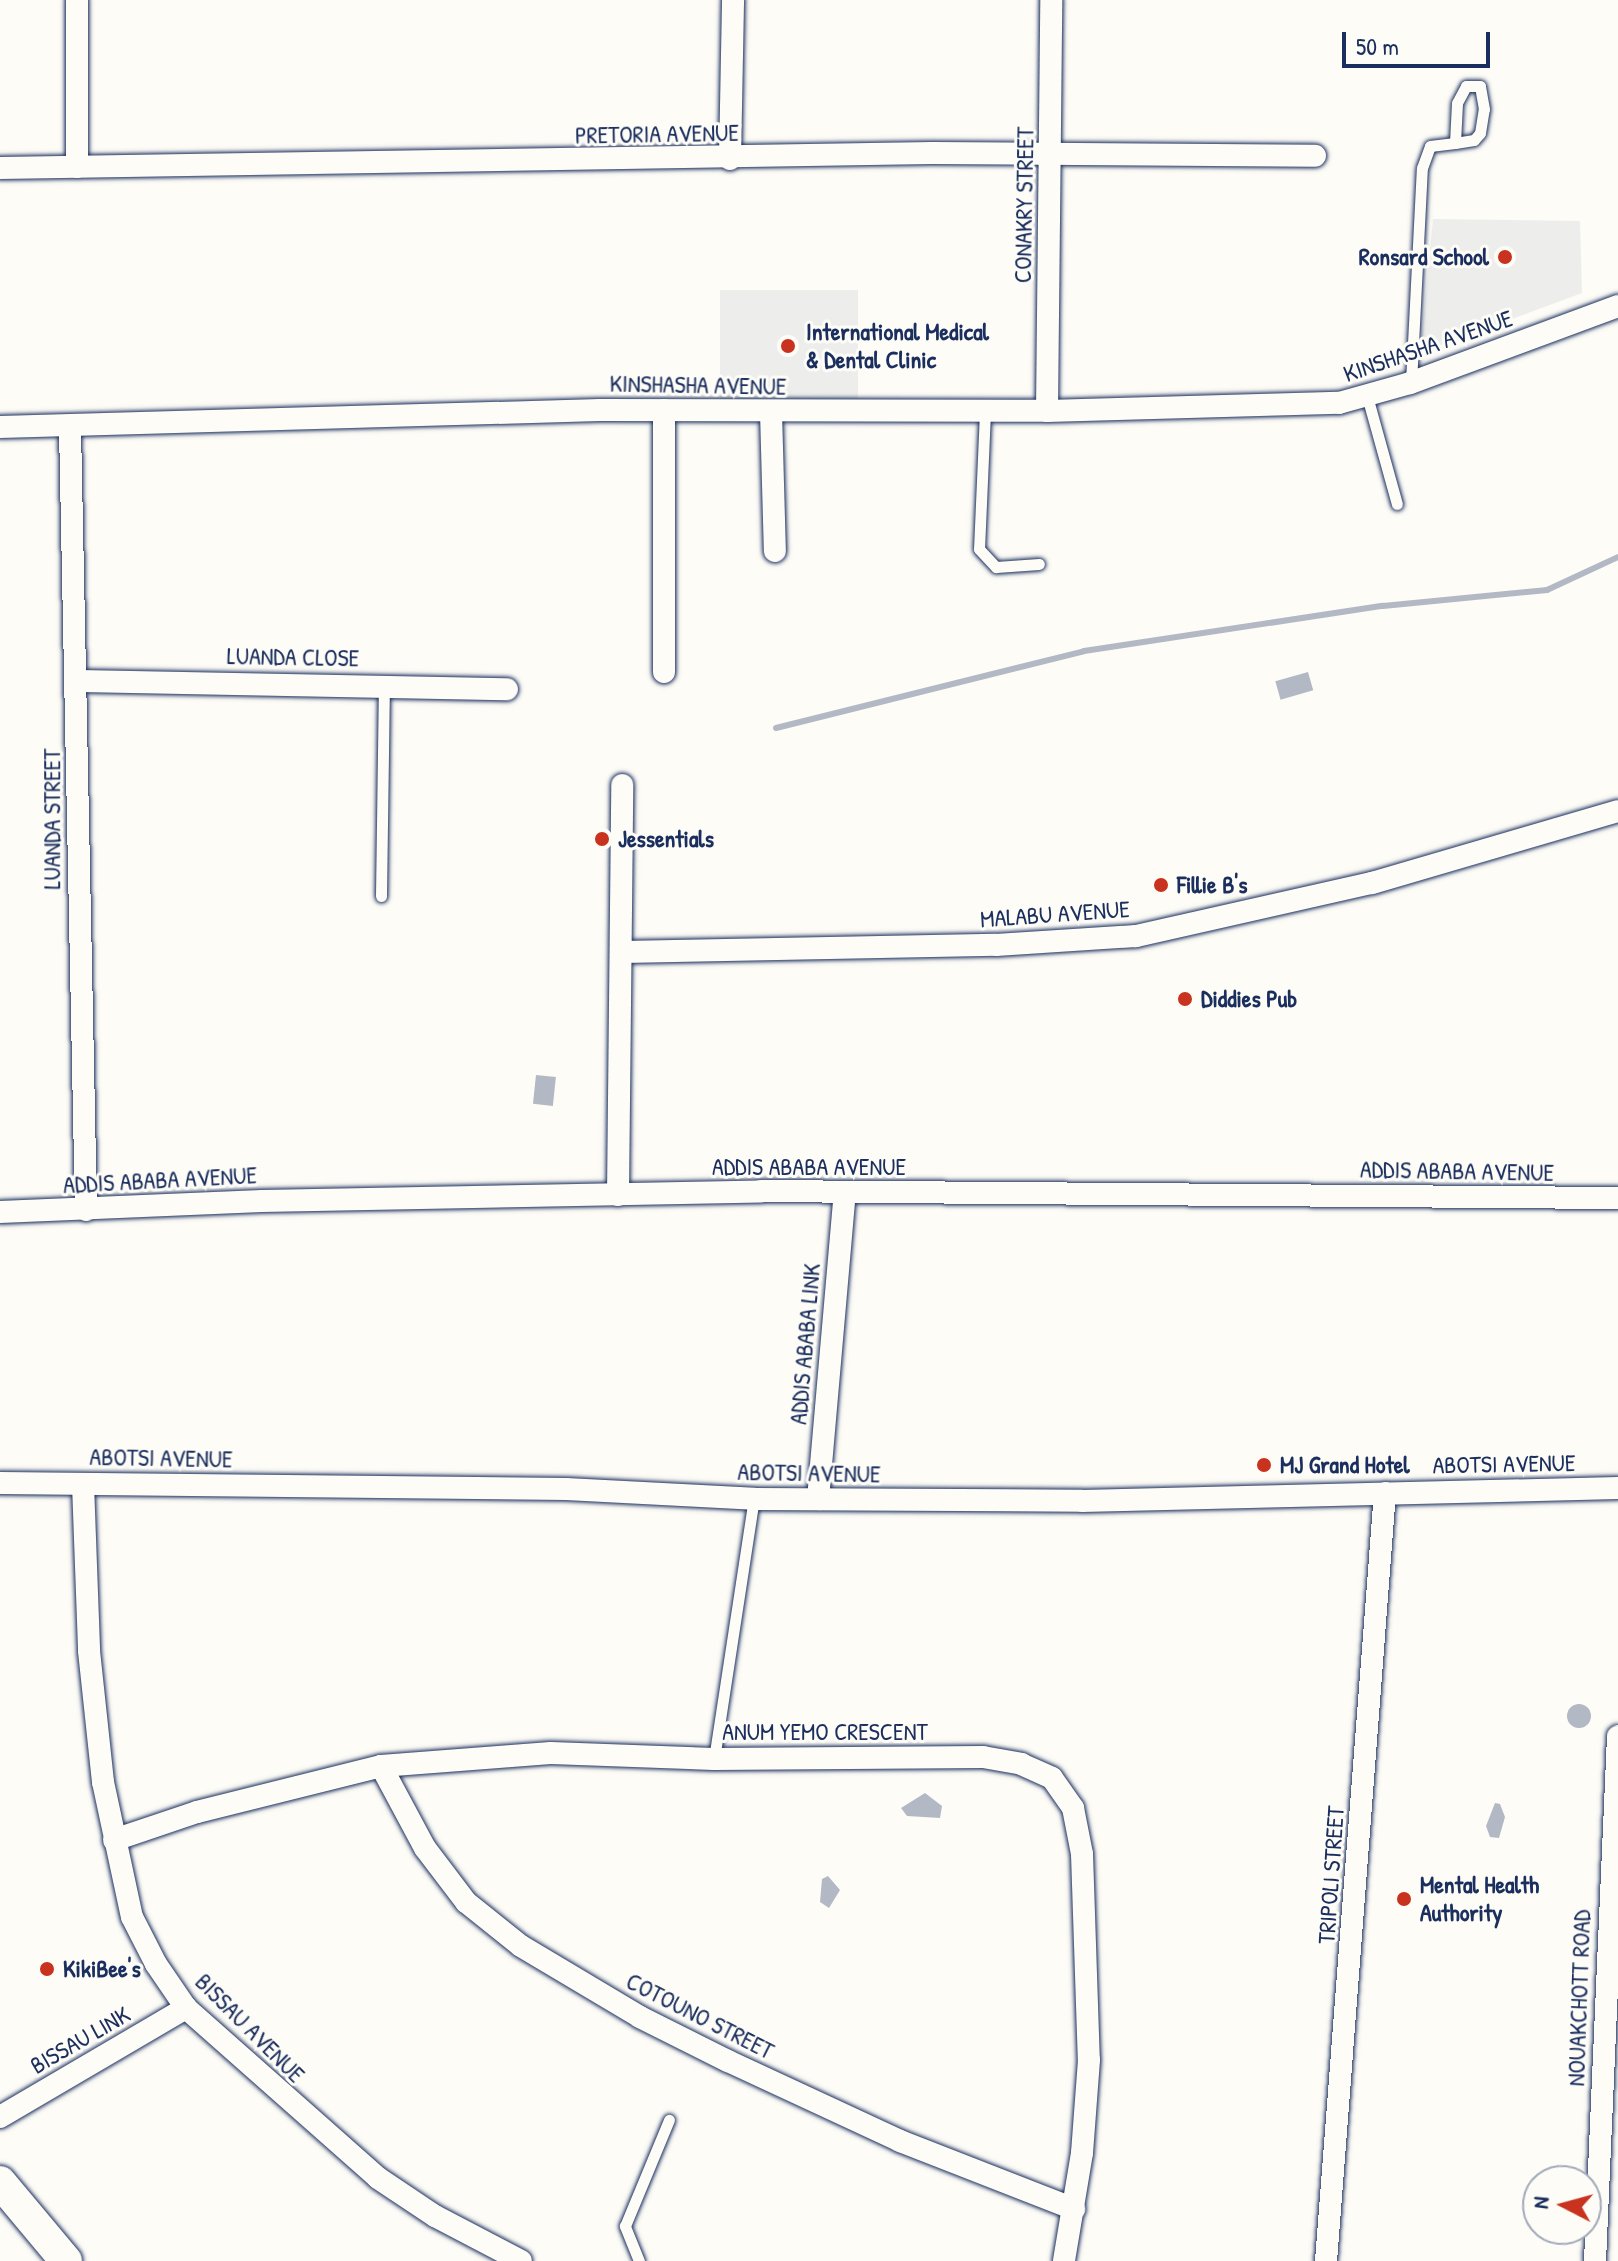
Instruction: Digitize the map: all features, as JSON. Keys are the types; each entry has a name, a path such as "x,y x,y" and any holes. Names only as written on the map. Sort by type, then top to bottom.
{"street":[{"path":"77,0 77,167"},
{"path":"730,159 733,0"},
{"name":"CONAKRY STREET","path":"1047,411 1051,0"},
{"name":"PRETORIA AVENUE","path":"0,168 1051,155 1315,156"},
{"name":"KINSHASHA AVENUE","path":"0,427 70,428 664,410 985,412 1339,403 1410,383 1618,306"},
{"path":"664,410 664,672"},
{"path":"771,412 775,551"},
{"name":"LUANDA STREET","path":"70,428 78,681 77,951 86,1210"},
{"name":"LUANDA CLOSE","path":"78,681 384,684 507,689"},
{"path":"618,1195 623,952 622,785"},
{"name":"MALABU AVENUE","path":"623,952 996,945 1136,936 1372,883 1618,811"},
{"name":"ADDIS ABABA AVENUE","path":"0,1212 262,1201 845,1193 1618,1198"},
{"name":"ADDIS ABABA LINK","path":"818,1499 845,1193"},
{"name":"ABOTSI AVENUE","path":"0,1483 566,1489 754,1499 1192,1499 1618,1488"},
{"name":"BISSAU AVENUE","path":"83,1484 89,1651 114,1840 132,1917 186,2008 378,2178 435,2216 521,2261"},
{"name":"TRIPOLI STREET","path":"1326,2261 1385,1493"},
{"name":"NOUAKCHOTT ROAD","path":"1595,2261 1618,1737"},
{"name":"ANUM YEMO CRESCENT","path":"114,1840 197,1812 381,1766 551,1753 714,1759 983,1757 1021,1764 1052,1778 1073,1808 1082,1854 1089,2060 1074,2209 1064,2261"},
{"name":"COTOUNO STREET","path":"381,1766 425,1848 466,1902 521,1946 640,2017 728,2061 900,2141 1074,2209"},
{"name":"BISSAU LINK","path":"0,2117 186,2008"},
{"path":"0,2182 66,2261"}],"lane":[{"path":"1410,383 1422,168 1430,146 1455,143 1474,140 1480,133 1484,109 1480,86 1466,86 1457,103 1455,143"},
{"path":"1367,396 1397,504"},
{"path":"985,412 979,549 996,567 1039,564"},
{"path":"381,896 384,684"},
{"path":"714,1759 754,1499"},
{"path":"639,2261 625,2226 669,2120"}],"shaded area":[{"name":"Ronsard School","path":"1433,219 1580,221 1582,293 1420,353"},
{"name":"International Medical & Dental Clinic","path":"720,290 858,290 858,402 720,402"},
{"path":"1308,672 1313,690 1281,700 1275,681"},
{"path":"536,1075 556,1077 553,1106 533,1104"},
{"path":"1579,1704 1588,1707 1591,1716 1588,1725 1579,1728 1570,1725 1567,1716 1570,1707"},
{"path":"925,1793 942,1806 940,1818 907,1816 901,1808"},
{"path":"1495,1803 1500,1804 1505,1817 1499,1838 1490,1837 1486,1826"},
{"path":"828,1876 840,1890 829,1908 820,1902 822,1879"}],"waterway":[{"path":"776,728 1084,651 1383,606 1547,590 1618,557"}],"place":[{"name":"Ronsard School","path":"1505,257"},
{"name":"International Medical & Dental Clinic","path":"788,346"},
{"name":"Jessentials","path":"602,839"},
{"name":"Fillie B's","path":"1161,885"},
{"name":"Diddies Pub","path":"1185,999"},
{"name":"MJ Grand Hotel","path":"1264,1465"},
{"name":"Mental Health Authority","path":"1404,1899"},
{"name":"KikiBee's","path":"47,1969"}]}
